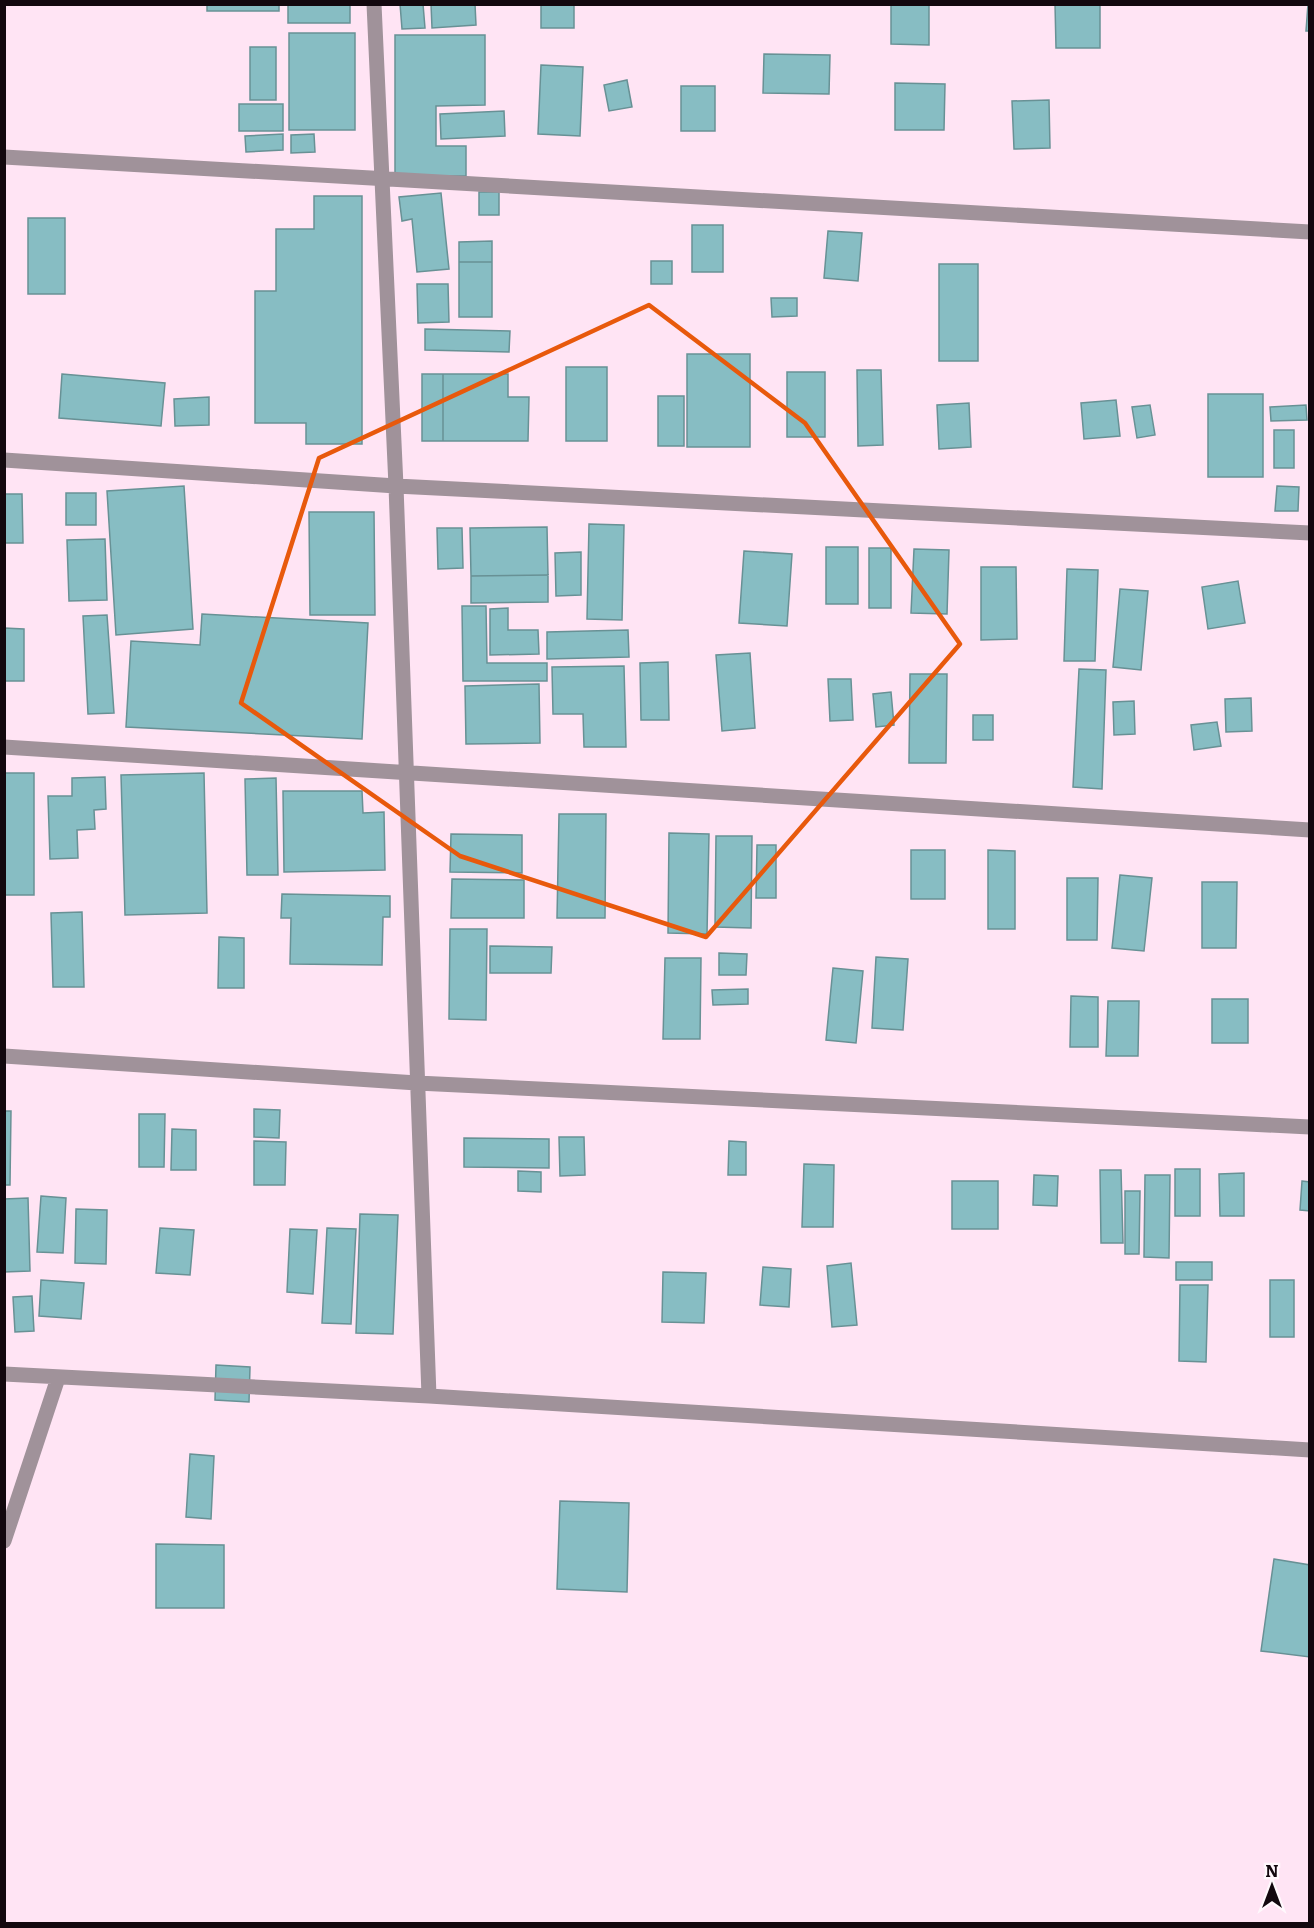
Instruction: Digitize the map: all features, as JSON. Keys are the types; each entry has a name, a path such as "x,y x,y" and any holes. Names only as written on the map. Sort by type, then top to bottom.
{"street":[{"path":"374,4 396,486 429,1396"},
{"path":"4,157 1310,232"},
{"path":"4,460 396,486 1310,533"},
{"path":"4,747 1310,830"},
{"path":"4,1056 417,1083 1310,1127"},
{"path":"4,1374 429,1396 1310,1450"},
{"path":"4,1541 58,1378"}],"highlighted area":[{"path":"649,305 805,423 960,644 706,937 460,856 241,703 319,458"}],"building":[{"path":"207,4 279,4 279,11 207,11"},
{"path":"288,4 350,4 350,23 288,23"},
{"path":"400,4 423,4 425,28 402,29"},
{"path":"431,4 475,4 476,25 432,28"},
{"path":"541,4 574,4 574,28 541,28"},
{"path":"891,4 929,4 929,45 891,44"},
{"path":"1055,4 1100,4 1100,48 1056,48"},
{"path":"1308,4 1310,4 1310,31 1306,31"},
{"path":"289,33 355,33 355,130 289,130"},
{"path":"395,35 485,35 485,105 436,106 436,146 466,146 466,176 395,176"},
{"path":"250,47 276,47 276,100 250,100"},
{"path":"764,54 830,55 829,94 763,93"},
{"path":"541,65 583,67 580,136 538,134"},
{"path":"627,80 632,107 609,111 604,85"},
{"path":"895,83 945,84 944,130 895,130"},
{"path":"681,86 715,86 715,131 681,131"},
{"path":"1049,100 1050,148 1014,149 1012,101"},
{"path":"239,104 283,104 283,131 239,131"},
{"path":"504,111 505,136 441,139 440,114"},
{"path":"283,134 283,150 246,152 245,136"},
{"path":"314,134 315,152 291,153 291,135"},
{"path":"479,192 499,192 499,215 479,215"},
{"path":"441,193 449,269 417,272 412,219 402,221 399,197"},
{"path":"314,196 362,196 362,444 306,444 306,423 255,423 255,291 276,291 276,229 314,229"},
{"path":"28,218 65,218 65,294 28,294"},
{"path":"692,225 723,225 723,272 692,272"},
{"path":"828,231 862,233 858,281 824,278"},
{"path":"492,241 492,262 459,262 459,242"},
{"path":"651,261 672,261 672,284 651,284"},
{"path":"459,262 492,262 492,317 459,317"},
{"path":"939,264 978,264 978,361 939,361"},
{"path":"417,284 448,284 449,322 418,323"},
{"path":"771,298 797,298 797,316 772,317"},
{"path":"425,329 510,331 509,352 425,350"},
{"path":"687,354 750,354 750,447 687,447"},
{"path":"566,367 607,367 607,441 566,441"},
{"path":"857,370 881,370 883,445 858,446"},
{"path":"787,372 825,372 825,437 787,437"},
{"path":"62,374 165,383 161,426 59,418"},
{"path":"422,374 443,374 443,441 422,441"},
{"path":"443,374 508,374 508,397 529,397 528,441 443,441"},
{"path":"1208,394 1263,394 1263,477 1208,477"},
{"path":"658,396 684,396 684,446 658,446"},
{"path":"209,397 209,425 175,426 174,399"},
{"path":"1116,400 1120,436 1084,439 1081,403"},
{"path":"969,403 971,447 939,449 937,405"},
{"path":"1150,405 1155,435 1137,438 1132,407"},
{"path":"1306,405 1307,420 1271,421 1270,407"},
{"path":"1274,430 1294,430 1294,468 1274,468"},
{"path":"184,486 193,629 116,635 107,491"},
{"path":"1277,486 1299,487 1298,511 1275,511"},
{"path":"66,493 96,493 96,525 66,525"},
{"path":"4,494 22,494 23,543 4,543"},
{"path":"309,512 374,512 375,615 310,615"},
{"path":"589,524 624,525 622,620 587,619"},
{"path":"547,527 548,575 471,576 470,528"},
{"path":"437,528 462,528 463,568 438,569"},
{"path":"105,539 107,600 69,601 67,540"},
{"path":"826,547 858,547 858,604 826,604"},
{"path":"869,548 891,548 891,608 869,608"},
{"path":"914,549 949,550 947,614 911,613"},
{"path":"744,551 792,554 787,626 739,623"},
{"path":"581,552 581,595 556,596 555,553"},
{"path":"981,567 1016,567 1017,639 981,640"},
{"path":"1067,569 1098,570 1095,661 1064,661"},
{"path":"548,575 548,602 471,603 471,576"},
{"path":"1238,581 1245,623 1208,629 1202,587"},
{"path":"1120,589 1148,591 1141,670 1113,667"},
{"path":"462,606 486,606 487,663 547,663 547,681 463,681"},
{"path":"508,608 508,630 538,630 539,654 490,655 490,609"},
{"path":"202,614 368,623 362,739 126,727 131,641 200,645"},
{"path":"107,615 114,713 88,714 83,616"},
{"path":"4,628 24,629 24,681 4,681"},
{"path":"628,630 629,657 547,659 547,632"},
{"path":"750,653 755,728 722,731 716,655"},
{"path":"668,662 669,720 641,720 640,663"},
{"path":"624,666 626,747 584,747 583,714 553,714 552,667"},
{"path":"1079,669 1106,670 1102,789 1073,787"},
{"path":"910,674 947,674 946,763 909,763"},
{"path":"828,679 851,679 853,720 830,721"},
{"path":"539,684 540,743 466,744 465,686"},
{"path":"891,692 894,725 876,727 873,694"},
{"path":"1251,698 1252,731 1226,732 1225,699"},
{"path":"1134,701 1135,734 1114,735 1113,702"},
{"path":"973,715 993,715 993,740 973,740"},
{"path":"1217,722 1221,746 1194,750 1191,725"},
{"path":"4,773 34,773 34,895 4,895"},
{"path":"204,773 207,913 125,915 121,775"},
{"path":"105,777 106,809 94,810 95,829 77,830 78,858 50,859 48,796 72,796 72,778"},
{"path":"276,778 278,875 247,875 245,779"},
{"path":"283,791 362,791 363,813 384,812 385,870 284,872"},
{"path":"559,814 606,814 605,918 557,918"},
{"path":"669,833 709,834 707,934 668,933"},
{"path":"451,834 522,835 522,873 450,872"},
{"path":"716,836 752,836 751,928 715,927"},
{"path":"757,845 776,845 776,898 756,898"},
{"path":"911,850 945,850 945,899 911,899"},
{"path":"988,850 1015,851 1015,929 988,929"},
{"path":"1120,875 1152,878 1144,951 1112,948"},
{"path":"1067,878 1098,878 1097,940 1067,940"},
{"path":"452,879 524,880 524,918 451,918"},
{"path":"1202,882 1237,882 1236,948 1202,948"},
{"path":"282,894 390,896 390,917 383,917 382,965 290,964 291,918 281,918"},
{"path":"82,912 84,987 53,987 51,913"},
{"path":"450,929 487,929 486,1020 449,1019"},
{"path":"219,937 244,938 244,988 218,988"},
{"path":"490,946 552,947 551,973 490,973"},
{"path":"719,953 747,954 746,975 719,975"},
{"path":"876,957 908,959 903,1030 872,1028"},
{"path":"665,958 701,958 700,1039 663,1039"},
{"path":"833,968 863,971 856,1043 826,1040"},
{"path":"748,989 748,1004 713,1005 712,990"},
{"path":"1071,996 1098,997 1098,1047 1070,1047"},
{"path":"1212,999 1248,999 1248,1043 1212,1043"},
{"path":"1108,1001 1139,1001 1138,1056 1106,1056"},
{"path":"254,1109 280,1110 279,1138 254,1137"},
{"path":"4,1111 11,1111 10,1185 4,1185"},
{"path":"139,1114 165,1114 164,1167 139,1167"},
{"path":"172,1129 196,1130 196,1170 171,1170"},
{"path":"559,1137 584,1137 585,1175 560,1176"},
{"path":"464,1138 549,1139 549,1168 464,1167"},
{"path":"254,1141 286,1142 285,1185 254,1185"},
{"path":"729,1141 746,1142 746,1175 728,1175"},
{"path":"804,1164 834,1165 833,1227 802,1227"},
{"path":"1175,1169 1200,1169 1200,1216 1175,1216"},
{"path":"1100,1170 1121,1170 1123,1243 1101,1243"},
{"path":"518,1171 541,1172 541,1192 518,1191"},
{"path":"1244,1173 1244,1216 1220,1216 1219,1174"},
{"path":"1034,1175 1058,1176 1057,1206 1033,1205"},
{"path":"1145,1175 1170,1175 1169,1258 1144,1257"},
{"path":"952,1181 998,1181 998,1229 952,1229"},
{"path":"1302,1181 1310,1182 1310,1211 1300,1210"},
{"path":"1125,1191 1140,1191 1139,1254 1125,1254"},
{"path":"41,1196 66,1198 63,1253 37,1252"},
{"path":"28,1198 30,1271 4,1272 4,1199"},
{"path":"76,1209 107,1210 106,1264 75,1263"},
{"path":"360,1214 398,1215 393,1334 356,1333"},
{"path":"160,1228 194,1230 190,1275 156,1273"},
{"path":"327,1228 356,1229 351,1324 322,1323"},
{"path":"290,1229 317,1230 313,1294 287,1292"},
{"path":"1176,1262 1212,1262 1212,1280 1176,1280"},
{"path":"851,1263 857,1325 832,1327 827,1266"},
{"path":"763,1267 791,1269 789,1307 760,1305"},
{"path":"663,1272 706,1273 704,1323 662,1322"},
{"path":"41,1280 84,1283 81,1319 39,1316"},
{"path":"1270,1280 1294,1280 1294,1337 1270,1337"},
{"path":"1180,1285 1208,1285 1206,1362 1179,1361"},
{"path":"32,1296 34,1331 15,1332 13,1297"},
{"path":"216,1365 250,1367 249,1402 215,1400"},
{"path":"190,1454 214,1456 211,1519 186,1517"},
{"path":"560,1501 629,1503 627,1592 557,1589"},
{"path":"156,1544 224,1545 224,1608 156,1608"},
{"path":"1274,1559 1310,1565 1310,1657 1261,1651"}]}
